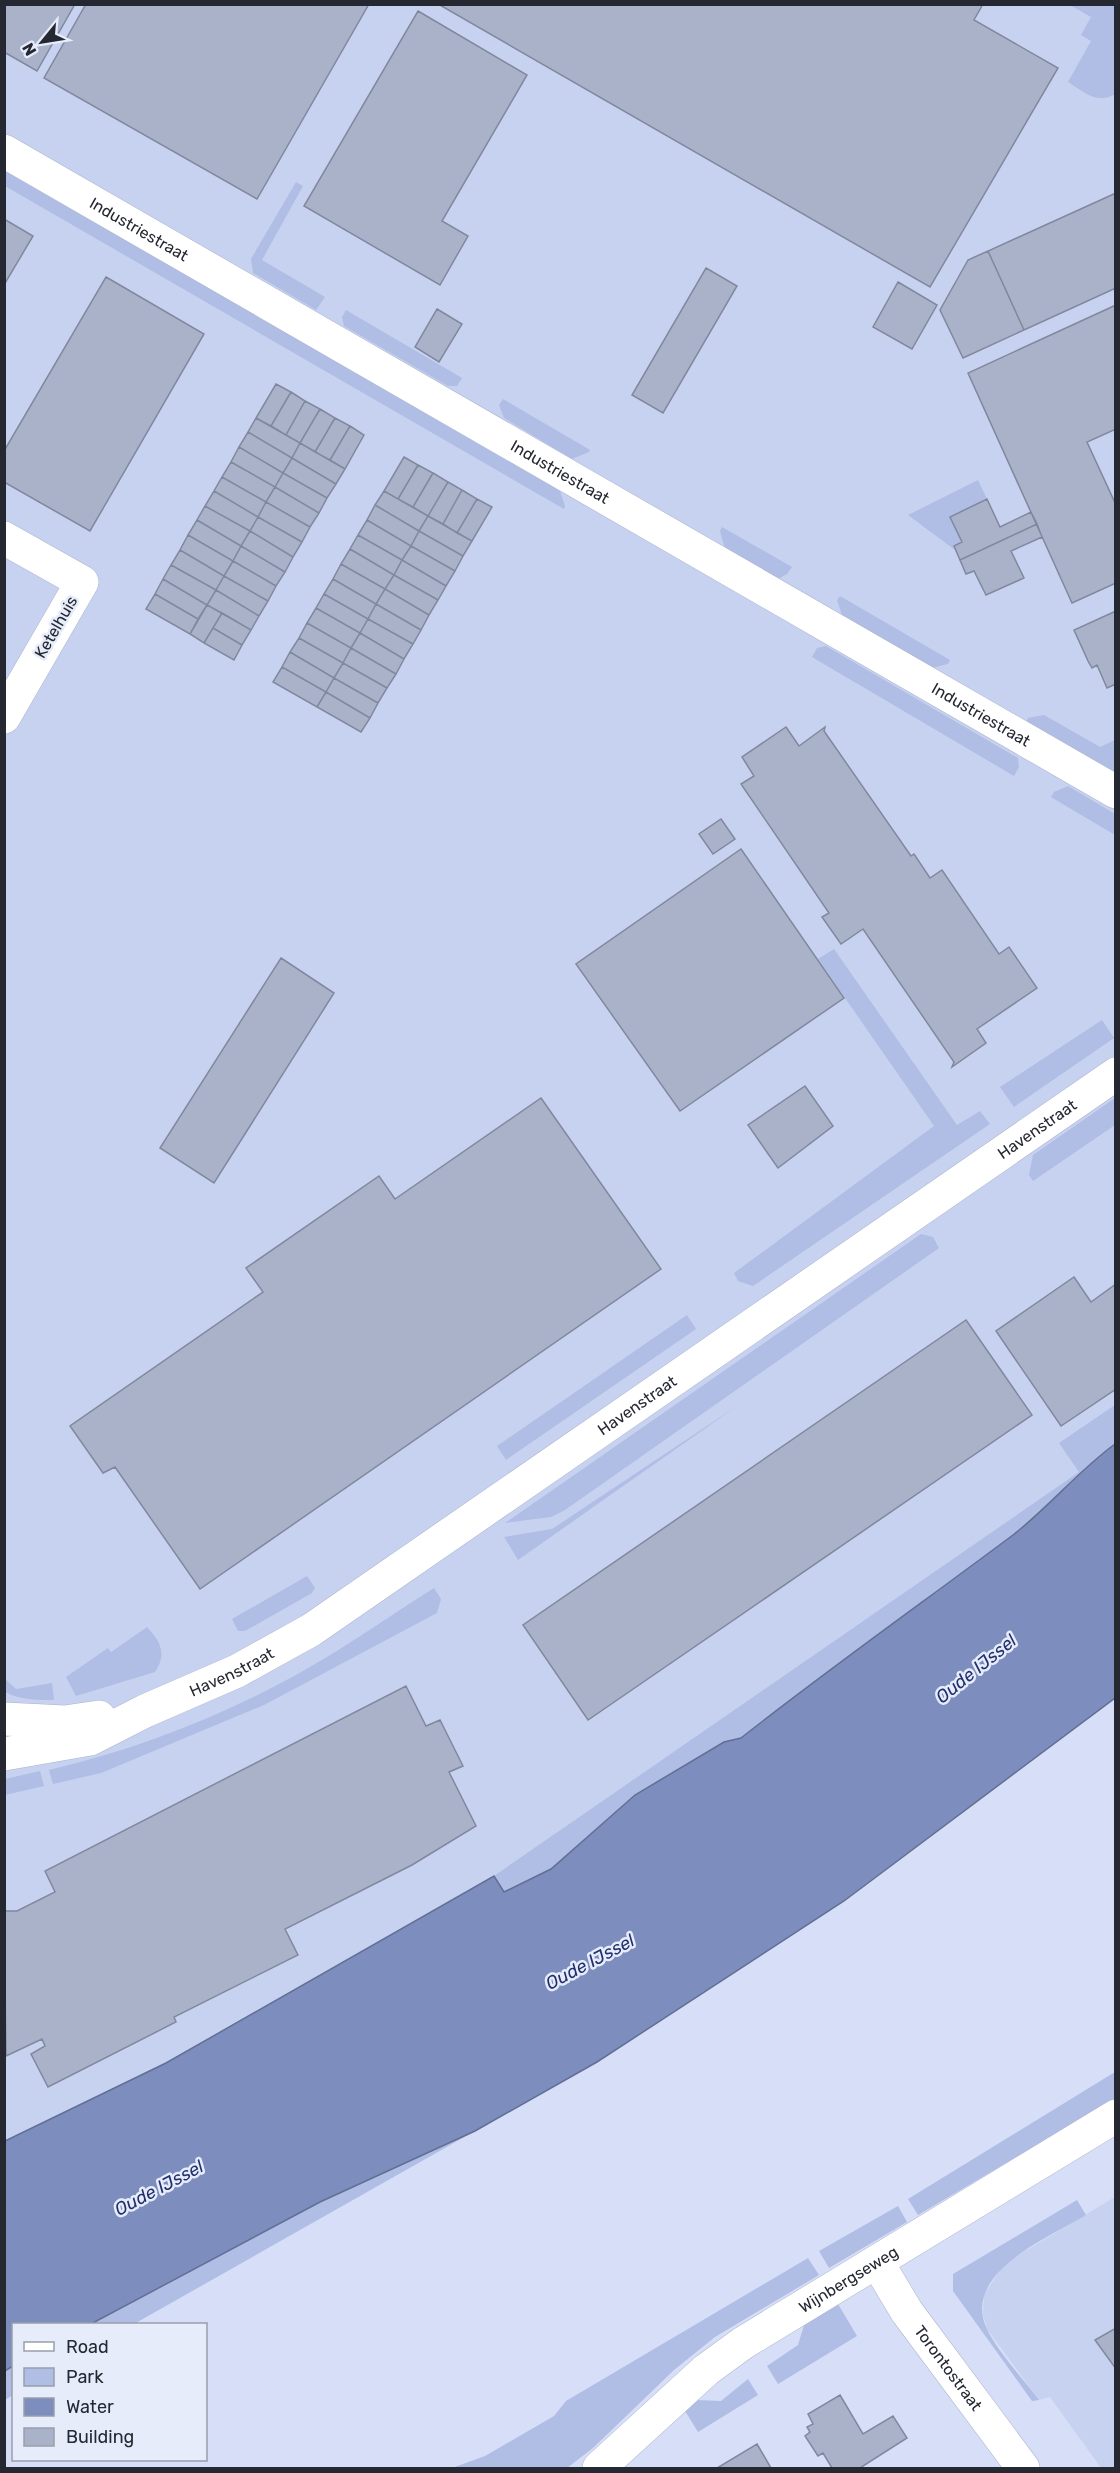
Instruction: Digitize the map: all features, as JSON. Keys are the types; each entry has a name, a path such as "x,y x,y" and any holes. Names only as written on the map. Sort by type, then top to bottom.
{"street":[{"name":"Industriestraat","path":"4,151 1116,792"},
{"name":"Ketelhuis","path":"4,538 82,582 4,717"},
{"name":"Havenstraat","path":"4,1754 90,1739 145,1711 237,1671 311,1630 1116,1074"},
{"name":"Havenstraat","path":"4,1719 65,1722 145,1711"},
{"name":"Wijnbergseweg","path":"599,2469 706,2370 743,2343 1116,2116"},
{"name":"Torontostraat","path":"877,2262 908,2312 1023,2469"}],"shaded area":[{"path":"5,5 1115,5 1115,1564 5,2270"},
{"path":"1115,2197 1115,2468 1101,2468 1050,2397 1039,2400 987,2329 983,2314 984,2294 1005,2263"}],"green space":[{"path":"1070,5 1115,6 1115,94 1096,98 1068,82 1091,41 1081,35 1091,17"},
{"path":"5,171 560,491 564,509 5,186"},
{"path":"296,182 303,186 262,260 325,297 316,310 253,273 251,259"},
{"path":"346,310 462,378 457,386 448,386 344,326 342,317"},
{"path":"503,399 590,450 589,452 572,459 504,418 499,405"},
{"path":"978,480 987,499 955,550 908,515"},
{"path":"722,527 792,567 787,574 778,579 725,549 720,531"},
{"path":"840,596 950,660 948,664 932,668 842,615 837,600"},
{"path":"826,646 1018,758 1019,767 1014,776 812,657 817,648"},
{"path":"1044,715 1100,747 1115,740 1115,773 1026,722 1028,718"},
{"path":"1068,786 1115,814 1115,835 1051,797 1054,792"},
{"path":"834,949 957,1125 980,1111 990,1124 753,1286 738,1281 734,1273 934,1126 818,959"},
{"path":"1102,1020 1114,1038 1014,1107 1000,1087"},
{"path":"1115,1098 1115,1125 1033,1181 1029,1175 1033,1155"},
{"path":"921,1234 933,1237 939,1248 565,1510 551,1517 505,1523"},
{"path":"687,1315 696,1329 506,1460 497,1446"},
{"path":"1115,1405 1115,1444 1013,1535 741,1738 724,1742 635,1795 551,1869 504,1892 494,1876 1079,1472 1059,1443"},
{"path":"737,1406 518,1560 504,1537 552,1529"},
{"path":"307,1576 315,1588 312,1593 245,1631 238,1631 232,1619"},
{"path":"434,1588 441,1599 437,1613 264,1705 101,1773 53,1784 49,1770 115,1752 179,1730 273,1687 336,1651"},
{"path":"147,1627 161,1648 161,1659 155,1672 76,1696 66,1677 108,1648 111,1652"},
{"path":"4,1678 16,1689 52,1683 54,1700 35,1700 11,1695 5,1692"},
{"path":"40,1771 44,1786 5,1795 5,1779"},
{"path":"1115,2072 1115,2099 918,2215 908,2199"},
{"path":"475,2131 136,2323 93,2323 320,2202"},
{"path":"1077,2200 1086,2215 1013,2259 997,2274 986,2291 982,2309 987,2329 1004,2356 1039,2400 1032,2401 953,2291 953,2274"},
{"path":"898,2206 907,2222 829,2268 819,2251"},
{"path":"808,2258 819,2275 715,2337 674,2370 593,2448 567,2468 452,2468 485,2456 554,2416 566,2401"},
{"path":"838,2304 857,2336 778,2384 767,2366 798,2345 805,2322"},
{"path":"12,2367 12,2396 5,2400 5,2371"},
{"path":"748,2379 758,2395 698,2432 685,2411 696,2400 721,2401"}],"water":[{"name":"Oude IJssel","path":"1115,1444 1115,1698 844,1901 597,2062 475,2131 320,2202 93,2323 12,2323 12,2367 5,2371 5,2141 166,2063 494,1876 504,1892 551,1869 635,1795 724,1742 741,1738 1013,1535"}],"building":[{"path":"4,4 75,4 37,71 4,52"},
{"path":"86,4 369,4 257,199 44,78"},
{"path":"438,4 983,4 974,20 1058,68 930,287"},
{"path":"418,11 527,75 442,221 468,236 440,285 304,206"},
{"path":"1116,193 1116,288 1024,330 988,251"},
{"path":"4,219 33,236 4,285"},
{"path":"988,251 1024,330 963,358 940,310 968,260"},
{"path":"706,268 737,286 663,413 632,395"},
{"path":"106,277 204,334 90,531 4,482 4,451"},
{"path":"898,282 937,305 912,349 873,327"},
{"path":"1116,305 1116,429 1087,442 1116,505 1116,583 1072,603 968,373"},
{"path":"437,309 462,324 439,362 415,347"},
{"path":"276,384 291,392 271,426 256,418"},
{"path":"291,392 305,401 286,435 271,426"},
{"path":"305,401 320,409 300,443 286,435"},
{"path":"320,409 335,418 315,452 300,443"},
{"path":"256,418 300,443 292,458 248,432"},
{"path":"335,418 350,426 330,460 315,452"},
{"path":"350,426 364,435 345,469 330,460"},
{"path":"248,432 292,458 283,473 239,447"},
{"path":"300,443 345,469 336,484 292,458"},
{"path":"239,447 283,473 275,487 231,462"},
{"path":"404,457 418,465 398,499 384,491"},
{"path":"292,458 336,484 327,498 283,473"},
{"path":"231,462 275,487 266,502 222,477"},
{"path":"418,465 433,473 413,507 398,499"},
{"path":"283,473 327,498 319,513 275,487"},
{"path":"433,473 448,482 428,516 413,507"},
{"path":"222,477 266,502 258,517 214,491"},
{"path":"448,482 462,490 443,524 428,516"},
{"path":"275,487 319,513 310,527 266,502"},
{"path":"462,490 477,499 457,533 443,524"},
{"path":"214,491 258,517 250,531 205,506"},
{"path":"384,491 428,516 419,531 375,505"},
{"path":"477,499 492,507 472,541 457,533"},
{"path":"987,499 1000,527 1031,512 1037,524 960,560 954,546 962,542 950,517"},
{"path":"266,502 310,527 302,542 258,517"},
{"path":"375,505 419,531 411,546 367,520"},
{"path":"205,506 250,531 241,546 197,520"},
{"path":"428,516 472,541 463,556 419,531"},
{"path":"258,517 302,542 293,557 250,531"},
{"path":"197,520 241,546 233,561 188,535"},
{"path":"367,520 411,546 402,560 358,535"},
{"path":"1037,524 1042,537 1011,551 1024,578 986,595 974,571 966,574 960,560"},
{"path":"250,531 293,557 285,572 241,546"},
{"path":"419,531 463,556 455,571 411,546"},
{"path":"188,535 233,561 224,576 180,550"},
{"path":"358,535 402,560 394,575 350,549"},
{"path":"241,546 285,572 276,586 233,561"},
{"path":"411,546 455,571 446,586 402,560"},
{"path":"350,549 394,575 385,589 341,564"},
{"path":"180,550 224,576 216,590 171,565"},
{"path":"402,560 446,586 438,600 394,575"},
{"path":"233,561 276,586 268,601 224,576"},
{"path":"341,564 385,589 376,604 333,579"},
{"path":"171,565 216,590 207,605 163,579"},
{"path":"394,575 438,600 429,615 385,589"},
{"path":"224,576 268,601 259,616 216,590"},
{"path":"163,579 207,605 198,619 155,594"},
{"path":"333,579 376,604 368,619 324,594"},
{"path":"385,589 429,615 421,630 376,604"},
{"path":"216,590 259,616 251,630 207,605"},
{"path":"155,594 198,619 190,634 146,609"},
{"path":"324,594 368,619 360,633 316,608"},
{"path":"376,604 421,630 413,644 368,619"},
{"path":"207,605 222,613 204,643 190,634"},
{"path":"316,608 360,633 351,648 307,623"},
{"path":"1116,611 1116,684 1107,688 1097,665 1092,668 1088,661 1074,630"},
{"path":"222,613 251,630 242,645 213,628"},
{"path":"368,619 413,644 404,659 360,633"},
{"path":"307,623 351,648 343,663 299,638"},
{"path":"213,628 242,645 234,660 204,643"},
{"path":"360,633 404,659 396,674 351,648"},
{"path":"299,638 343,663 334,678 290,652"},
{"path":"351,648 396,674 387,688 343,663"},
{"path":"290,652 334,678 326,692 282,667"},
{"path":"343,663 387,688 378,703 334,678"},
{"path":"282,667 326,692 317,707 273,682"},
{"path":"334,678 378,703 370,718 326,692"},
{"path":"326,692 370,718 361,732 317,707"},
{"path":"786,727 799,746 825,727 824,731 911,856 914,854 930,878 942,870 999,954 1009,947 1037,988 977,1029 986,1043 952,1067 954,1062 863,929 841,944 822,917 829,913 741,784 754,776 742,757"},
{"path":"721,819 735,839 713,854 699,834"},
{"path":"741,849 844,998 680,1111 576,964"},
{"path":"281,958 334,993 214,1183 160,1148"},
{"path":"805,1086 833,1126 778,1168 748,1125"},
{"path":"541,1098 661,1269 200,1589 115,1467 103,1473 70,1426 263,1292 246,1268 379,1176 395,1199"},
{"path":"1074,1277 1091,1302 1116,1284 1116,1389 1061,1426 996,1331"},
{"path":"966,1320 1032,1415 588,1720 523,1625"},
{"path":"406,1686 426,1726 440,1720 463,1766 449,1772 476,1826 412,1865 285,1929 298,1955 174,2017 176,2022 48,2087 31,2054 45,2046 42,2039 6,2056 4,1911 17,1911 55,1892 45,1871"},
{"path":"1116,2328 1116,2369 1095,2340"},
{"path":"840,2395 863,2434 893,2416 907,2438 860,2468 832,2468 823,2453 818,2456 805,2436 810,2432 807,2427 813,2424 808,2414"},
{"path":"757,2444 771,2468 717,2468"}]}
